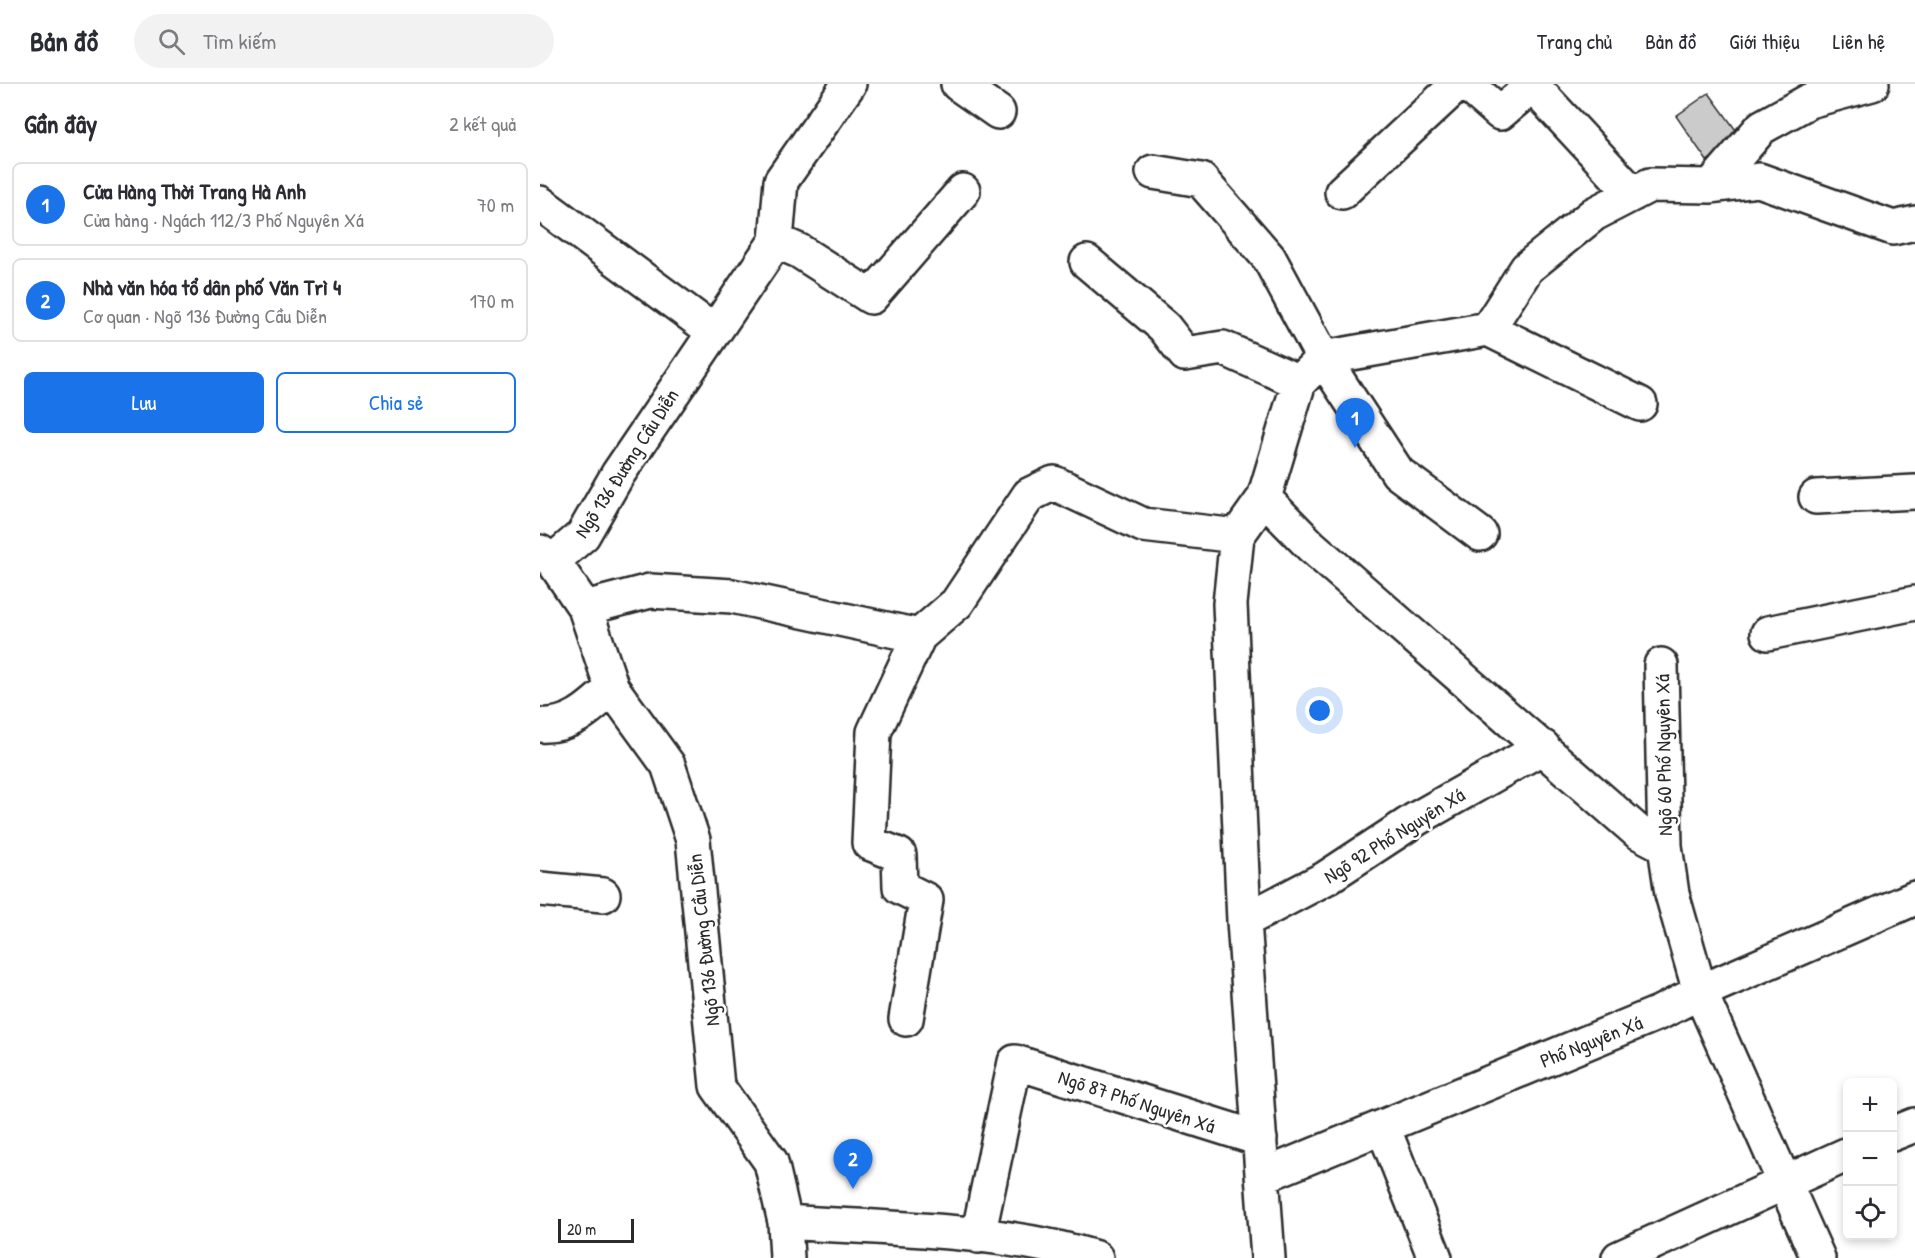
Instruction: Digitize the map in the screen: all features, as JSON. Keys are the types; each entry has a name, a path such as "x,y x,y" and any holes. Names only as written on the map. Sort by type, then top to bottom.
{"street":[{"path":"958,84 998,112"},
{"path":"1342,192 1458,84"},
{"path":"1467,84 1500,112 1532,85 1633,194"},
{"path":"1711,186 1762,127 1809,101 1872,84"},
{"path":"845,85 781,181 776,241 799,251 871,297 963,191"},
{"path":"1153,172 1201,180 1269,258 1323,358 1398,473 1479,534"},
{"path":"1488,329 1527,268 1594,214 1650,185 1711,186 1759,180 1893,228 1915,224"},
{"path":"540,203 713,331"},
{"name":"Ngõ 136 Đường Cầu Diễn","path":"776,241 618,474 583,535 546,556 585,608 612,688 668,765 693,840 717,1086 771,1162 785,1222 787,1258"},
{"path":"1087,262 1164,327 1185,354 1223,348 1299,381"},
{"path":"1268,1258 1244,921 1230,604 1237,536 1264,498 1299,381 1323,358 1488,329 1640,404"},
{"path":"906,1019 926,900 900,887 899,855 869,843 874,732 920,636 957,603 1029,495 1054,483 1143,525 1237,536"},
{"path":"1816,497 1915,492"},
{"path":"1264,498 1311,546 1638,832 1665,846"},
{"path":"585,608 650,591 732,596 920,636"},
{"path":"1768,633 1915,603"},
{"name":"Ngõ 60 Phố Nguyên Xá","path":"1661,664 1665,846 1672,894 1700,992 1818,1258"},
{"path":"540,725 554,726 582,715 612,688"},
{"name":"Ngõ 92 Phố Nguyên Xá","path":"1244,921 1326,878 1416,819 1543,747"},
{"path":"540,889 603,895"},
{"name":"Phố Nguyên Xá","path":"1263,1176 1661,1012 1700,992 1915,898"},
{"name":"Ngõ 87 Phố Nguyên Xá","path":"978,1236 1015,1062 1260,1139"},
{"path":"1897,1132 1915,1125"},
{"path":"1383,1127 1435,1258"},
{"path":"1619,1258 1843,1156"},
{"path":"785,1222 978,1236 1034,1251 1053,1245 1095,1258"}],"building":[{"path":"1709,93 1741,137 1707,161 1676,116"}],"place":[{"name":"Cửa Hàng Thời Trang Hà Anh","path":"1355,448"},
{"name":"Nhà văn hóa tổ dân phố Văn Trì 4","path":"853,1189"}]}
